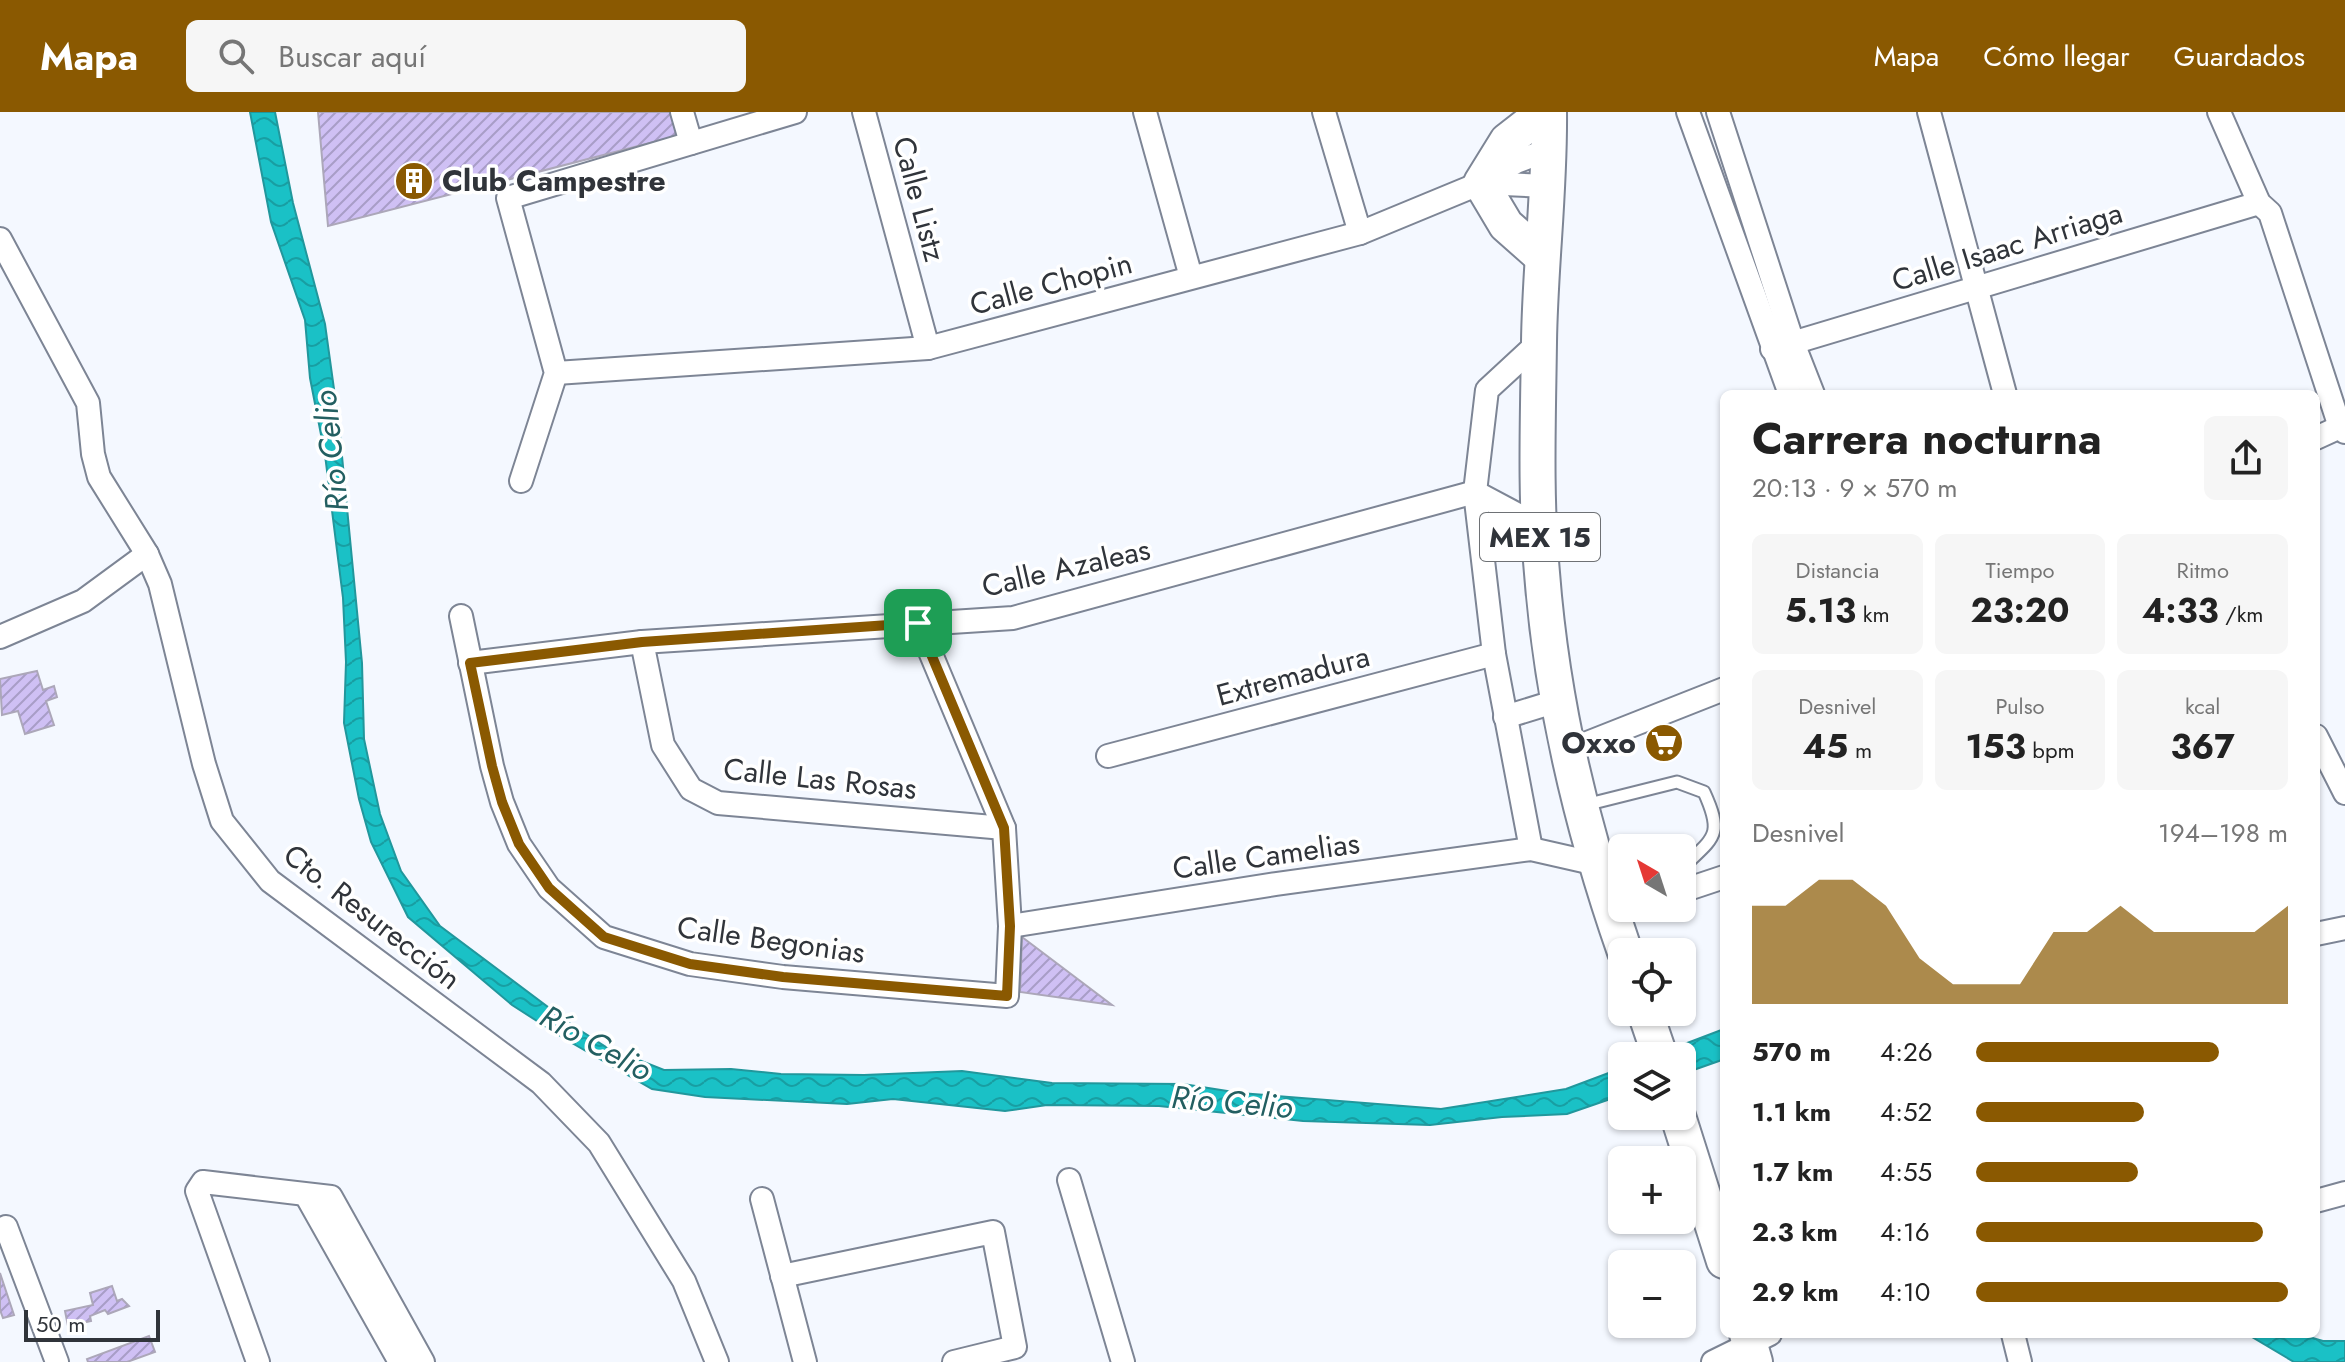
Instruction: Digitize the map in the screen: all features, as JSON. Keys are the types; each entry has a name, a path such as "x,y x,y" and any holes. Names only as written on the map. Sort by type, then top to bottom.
{"main road":[{"name":"MEX 15","path":"1547,112 1550,149 1541,256 1539,342 1542,574 1557,701 1567,751 1597,864 1608,886"},
{"path":"1541,256 1506,225 1481,183 1507,141 1547,112"},
{"path":"1682,1130 1720,1248"}],"street":[{"path":"682,112 691,143"},
{"path":"521,481 556,373 508,198 795,112"},
{"name":"Calle Listz","path":"864,112 928,348"},
{"path":"1145,112 1191,277"},
{"path":"1324,112 1360,233"},
{"path":"1688,112 1782,346 1810,390"},
{"path":"1718,112 1782,346 1789,390"},
{"path":"1929,112 2004,390"},
{"path":"2219,112 2259,203 2270,213 2342,429 2320,437"},
{"path":"1481,183 1516,162 1550,149"},
{"name":"Calle Chopin","path":"556,373 928,348 1360,233 1481,183 1547,186"},
{"name":"Calle Isaac Arriaga","path":"1782,346 2259,203"},
{"name":"Cto. Resurección","path":"0,239 88,403 93,454 99,477 147,554 160,584 204,764 222,821 270,881 541,1083 599,1143 684,1281 717,1362"},
{"path":"1539,342 1487,390 1475,492 1494,654 1531,849 1597,864"},
{"path":"1475,492 1539,526"},
{"name":"Calle Azaleas","path":"470,663 642,642 1013,618 1475,492"},
{"path":"0,637 83,601 147,554"},
{"name":"Calle Begonias","path":"461,616 492,766 519,844 549,888 604,937 690,964 783,977 1007,996 1010,926"},
{"path":"918,623 1004,828 1010,926"},
{"name":"Calle Las Rosas","path":"642,642 663,745 691,789 718,803 1004,828"},
{"name":"Extremadura","path":"1108,756 1494,654"},
{"path":"1567,751 1720,691"},
{"path":"1505,717 1557,701"},
{"path":"2320,744 2345,793"},
{"name":"Calle Camelias","path":"1010,926 1276,884 1531,849"},
{"path":"1696,886 1720,878"},
{"path":"2320,933 2345,928"},
{"path":"1069,1180 1123,1362"},
{"path":"258,1362 197,1191 203,1182 331,1197 423,1362"},
{"path":"2320,1200 2345,1193"},
{"path":"306,1195 400,1362"},
{"path":"762,1199 805,1362"},
{"path":"3,1228 57,1362"},
{"path":"782,1276 993,1232 1015,1347 990,1358 954,1362"},
{"path":"2014,1338 2020,1362"},
{"path":"1713,1362 1755,1343"}],"lane":[{"path":"1581,806 1677,782 1704,792 1716,818 1713,839 1696,855"}],"water":[{"name":"Río Celio","path":"250,112 275,112 293,203 325,324 339,425 362,663 364,739 380,814 401,871 440,926 572,1025 606,1047 664,1070 731,1069 781,1074 864,1075 962,1071 1052,1083 1183,1084 1240,1093 1441,1109 1566,1089 1608,1073 1608,1100 1567,1114 1430,1125 1303,1121 1159,1106 1047,1105 1005,1111 893,1099 847,1104 705,1097 652,1089 512,1005 408,917 371,842 344,723 346,662 343,598 325,455 310,378 305,320 271,222"},
{"path":"1720,1031 1719,1061 1696,1069 1696,1042 1690,1042"},
{"path":"2254,1338 2345,1341 2345,1362 2294,1362"}],"building":[{"name":"Club Campestre","path":"318,112 673,112 681,135 328,226"},
{"path":"37,671 43,690 54,686 57,697 46,701 54,725 25,734 18,711 2,715 0,679"},
{"path":"1022,937 1112,1005 1020,992"},
{"path":"0,1273 14,1315 3,1318 0,1310"},
{"path":"112,1286 117,1301 122,1299 129,1306 108,1314 105,1310 90,1316 91,1321 68,1326 65,1311 93,1305 90,1293"},
{"path":"149,1336 155,1352 127,1362 88,1362 87,1359"}],"place":[{"name":"Club Campestre","path":"414,181"},
{"name":"Oxxo","path":"1664,743"}],"route":[{"path":"918,623 1004,828 1010,926 1007,996 783,977 690,964 604,937 549,888 519,844 492,766 470,663 642,642 918,623"}]}
